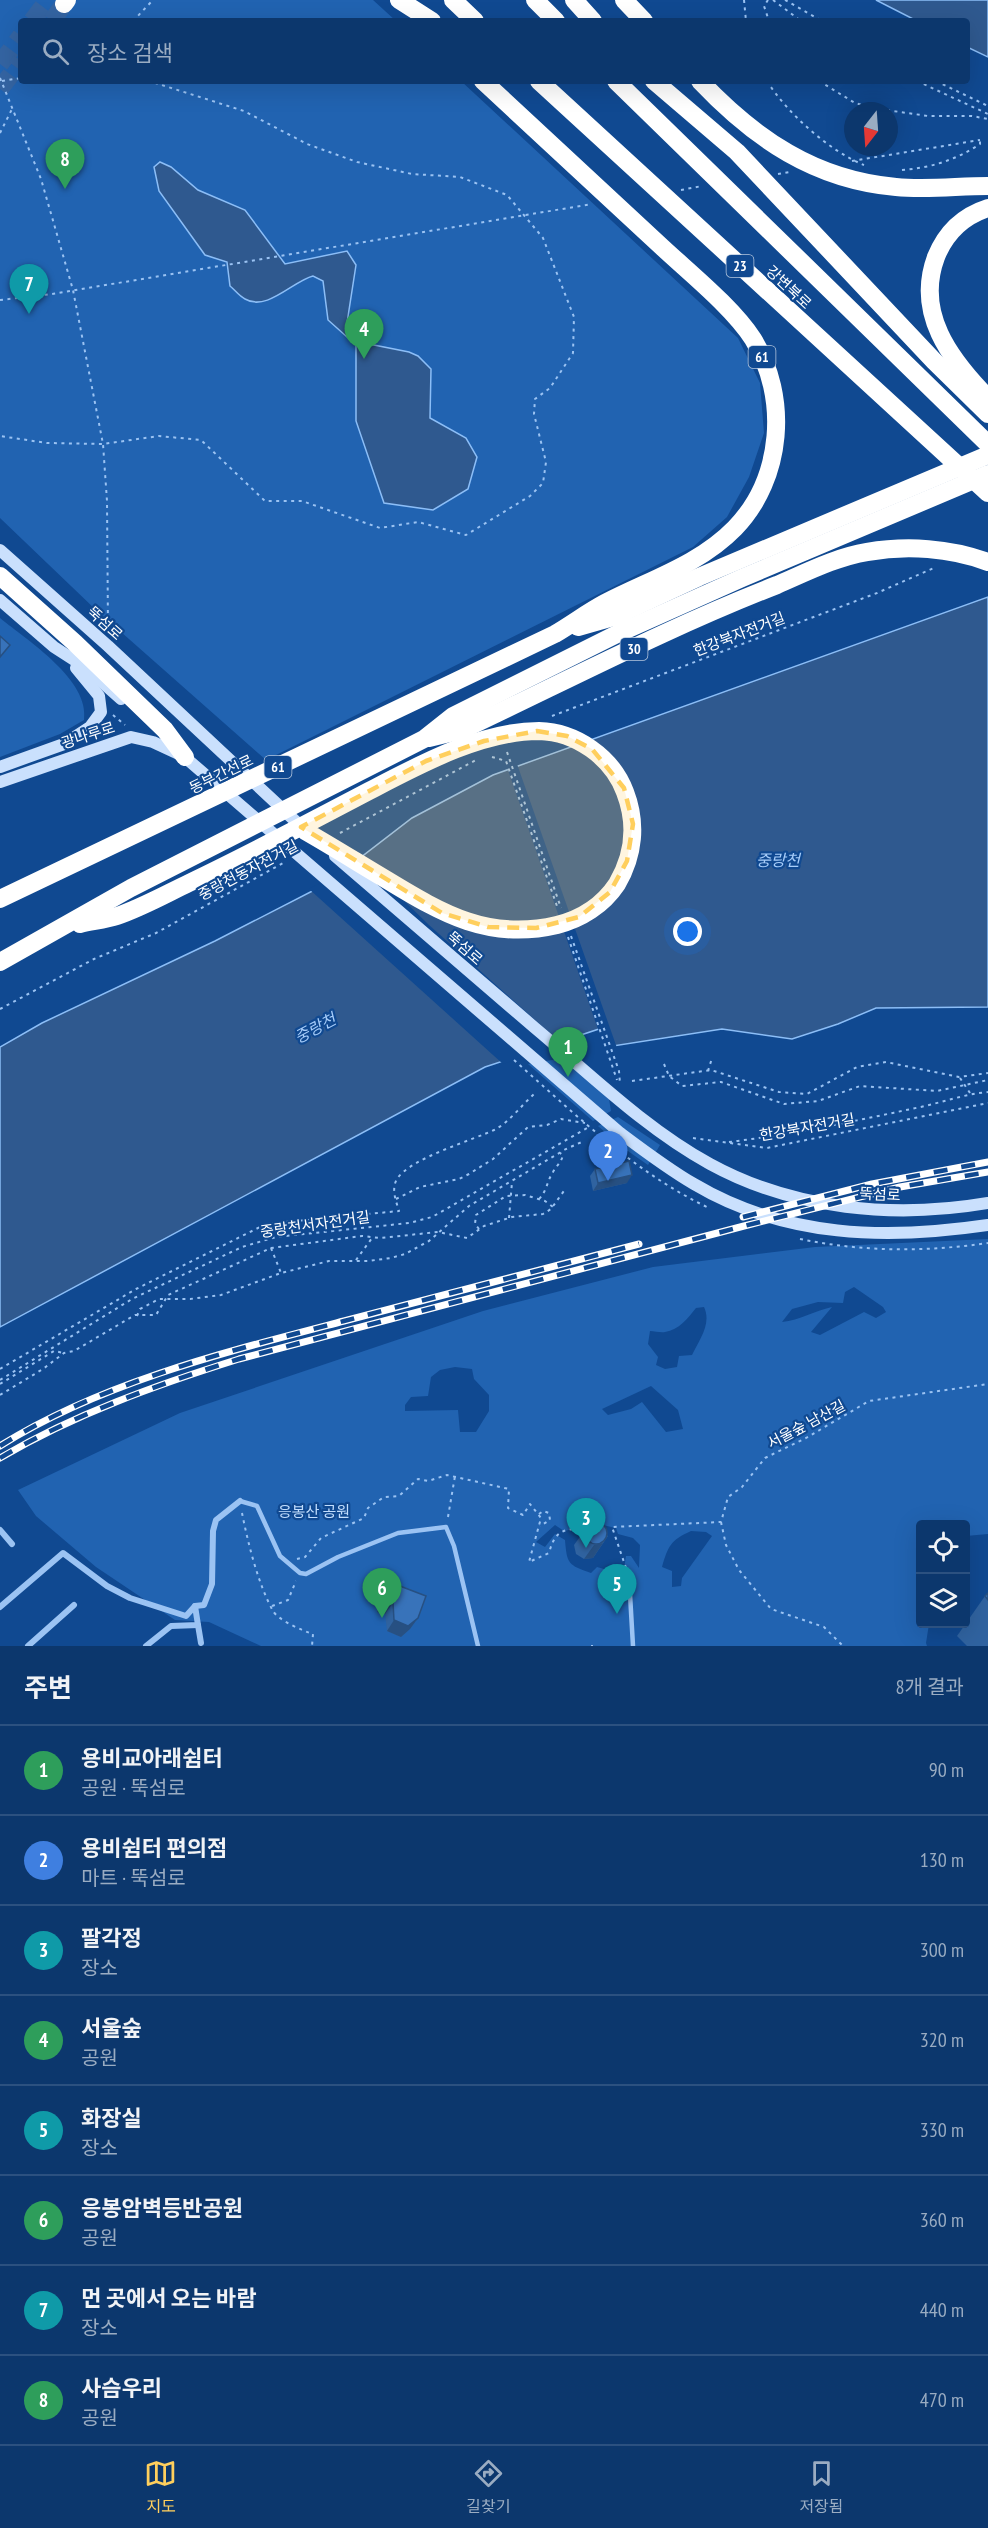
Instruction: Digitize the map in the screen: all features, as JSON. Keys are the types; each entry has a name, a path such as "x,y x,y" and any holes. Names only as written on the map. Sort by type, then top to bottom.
{"highway":[{"path":"398,0 416,18"},
{"path":"398,0 427,18"},
{"path":"453,0 472,18"},
{"path":"535,0 553,18"},
{"path":"574,0 589,18"},
{"path":"624,0 641,18"},
{"name":"61","path":"486,84 737,320 752,338 763,359 772,383 776,408 776,434 772,462 763,488 750,510 734,529 693,560 604,603 555,634"},
{"path":"532,84 563,103"},
{"name":"강변북로","path":"542,84 988,493"},
{"name":"강변북로","path":"619,84 984,441"},
{"path":"657,84 737,152 934,361 988,414"},
{"path":"703,84 723,106 761,138 787,154 824,170 861,181 896,187 988,186"},
{"path":"988,208 967,217 951,231 938,251 929,287 932,312 945,348 963,372 988,398"},
{"path":"555,634 613,617 699,577 988,455"},
{"path":"0,962 131,888 424,739 453,716 619,633 742,578 988,474"},
{"name":"30","path":"424,739 462,730 740,600 864,552 923,549 951,552 988,562"},
{"path":"0,576 75,643 165,730 185,757"},
{"name":"동부간선로","path":"0,899 555,634"},
{"path":"64,927 117,916 128,911 236,861 426,761 484,741 537,731 567,736 592,749 618,777 632,812 633,824 631,850 617,883 591,910 565,923 537,928 488,927 457,919 428,905 305,831"}],"main road":[{"name":"뚝섬로","path":"0,550 108,646 305,831 607,1089 668,1137 710,1164 736,1177 795,1197 864,1210 933,1210 988,1203"},
{"path":"0,600 54,647 85,667 185,757 619,1132 695,1185 750,1209 808,1226 837,1231 866,1234 918,1234 988,1225"},
{"name":"광나루로","path":"0,767 64,744 90,727 101,712 99,696 80,672 54,647"},
{"name":"광나루로","path":"0,782 130,737 153,742 185,757"}],"street":[{"path":"0,1607 63,1553 107,1586 130,1598 186,1616 195,1606 204,1605 212,1584 213,1531 216,1520 240,1501"},
{"path":"0,1530 12,1544"},
{"path":"28,1646 74,1605"},
{"path":"195,1606 201,1644"},
{"path":"146,1646 171,1626 198,1624"}],"lane":[{"path":"240,1501 257,1506 280,1556 300,1573 312,1572 338,1557 398,1533 446,1527 454,1546 478,1646"},
{"path":"629,1577 633,1646"}],"path":[{"path":"136,18 153,0"},
{"path":"744,0 746,18"},
{"path":"768,0 764,6 769,18"},
{"path":"773,0 797,18"},
{"path":"785,0 817,18"},
{"path":"18,78 1,79 41,178 73,290 103,444 107,501 108,646"},
{"path":"0,436 46,443 103,444 159,436 201,440 265,501 302,501 380,528 418,522 466,535 531,496 543,483 546,462 534,414 535,399 550,388 573,353 574,317 543,238 507,195 460,177 412,174 357,162 307,144 244,111 158,84"},
{"path":"769,84 779,100 802,122 850,158 869,167"},
{"path":"824,84 855,103 879,109 928,116 972,116 988,119"},
{"path":"923,84 988,114"},
{"path":"942,84 988,106"},
{"path":"0,133 12,109"},
{"path":"850,162 980,140 980,144 972,150 942,163 891,171"},
{"path":"768,175 792,171"},
{"path":"674,191 710,185"},
{"path":"0,300 52,294 592,204"},
{"name":"한강북자전거길","path":"545,719 878,593 945,563"},
{"path":"507,752 511,744"},
{"path":"487,754 496,753"},
{"path":"492,757 506,761 558,910"},
{"path":"340,832 476,760"},
{"name":"중랑천동자전거길","path":"0,1009 94,959 156,933 288,860"},
{"path":"566,932 615,1072 618,1087 619,1071"},
{"path":"708,1071 712,1058"},
{"path":"632,1081 708,1071 779,1092 807,1094 857,1067 886,1062 959,1077 988,1073"},
{"path":"664,1064 669,1076 682,1086 721,1082 784,1104 818,1101 860,1086 921,1092 965,1086 988,1080"},
{"path":"959,1077 970,1094"},
{"path":"680,1092 682,1086"},
{"path":"726,1142 781,1136 816,1126 988,1092"},
{"path":"0,1369 136,1289 266,1224 399,1211 395,1187 402,1174 456,1144 499,1127 534,1094"},
{"name":"한강북자전거길","path":"691,1137 767,1148 988,1103"},
{"path":"396,1199 420,1187 459,1179 469,1174 493,1159 528,1127 547,1125 561,1119 592,1123"},
{"name":"중랑천서자전거길","path":"0,1382 132,1299 242,1247 276,1237 409,1223 432,1217 596,1123"},
{"path":"137,1316 140,1309 155,1300 221,1295 281,1273 329,1262 392,1258 405,1254 429,1241 469,1206 584,1141"},
{"path":"539,1199 560,1164 563,1155 560,1153"},
{"path":"509,1218 509,1195 512,1181"},
{"path":"0,1382 54,1351 64,1353 74,1351 137,1316 156,1315 166,1299 176,1292 271,1248 362,1236 372,1238 438,1232 467,1238 509,1218 543,1215 553,1207 566,1188"},
{"path":"480,1230 475,1224 476,1215 489,1208 496,1200 509,1195 525,1195 539,1199 553,1207"},
{"path":"355,1261 372,1238"},
{"path":"271,1248 281,1273"},
{"path":"0,1395 43,1369 64,1353"},
{"name":"서울숲 남산길","path":"721,1522 728,1497 741,1487 765,1458 806,1438 869,1401 988,1384"},
{"path":"288,1562 305,1557 321,1538 364,1518 368,1508 384,1497 399,1496 418,1479 428,1481 447,1474 509,1490 508,1508 524,1515 530,1504 541,1518 529,1562 549,1553 553,1538 561,1532 592,1527"},
{"path":"446,1527 455,1476"},
{"path":"240,1501 248,1544 273,1613 296,1628 313,1634 312,1646"},
{"path":"538,1514 543,1510 549,1513 550,1520 540,1526"},
{"path":"629,1577 612,1527 721,1522 726,1545 739,1570 771,1609 824,1627 843,1646"},
{"path":"603,1529 613,1530"},
{"path":"272,1606 288,1600 300,1573"}],"highlighted area":[{"path":"537,731 567,736 592,749 624,788 633,824 627,861 610,892 579,917 536,928 488,927 442,913 301,827 426,761 484,741"}],"green space":[{"path":"0,0 373,0 393,18 18,18 18,84 464,84 738,338 760,383 764,433 749,477 727,517 693,547 266,760 95,609 0,518"},
{"path":"0,618 40,650 67,676 77,690 83,705 84,720 60,734 0,757"},
{"path":"576,1056 609,1099 611,1111 593,1121 528,1064"},
{"path":"618,1117 660,1145 648,1165 598,1126"},
{"name":"응봉산 공원","path":"988,1239 988,1534 970,1536 970,1520 916,1520 916,1628 928,1628 927,1646 261,1646 209,1622 175,1620 96,1567 36,1516 18,1490 180,1413 483,1311 653,1267 815,1247","holes":["854,1287 883,1307 886,1312 876,1318 864,1312 820,1335 811,1332 832,1307 782,1322 792,1309 818,1302 843,1303 845,1292","704,1307 706,1326 692,1355 679,1356 677,1367 665,1369 656,1365 658,1357 648,1344 650,1331 663,1332 675,1329 696,1308","455,1367 472,1369 474,1379 489,1395 489,1411 476,1432 460,1432 458,1410 405,1411 405,1405 411,1397 428,1396 431,1377 440,1370","651,1386 678,1410 683,1429 666,1432 642,1402 631,1409 608,1415 602,1409","598,1524 616,1528 618,1534 633,1538 640,1545 639,1568 631,1556 626,1556 624,1569 614,1564 611,1565 611,1571 597,1567 591,1573 570,1562 565,1540 555,1534 545,1547 536,1542 555,1525 564,1531","691,1531 706,1532 712,1536 682,1578 681,1586 672,1587 672,1571 662,1567 666,1554 679,1537"]}],"water":[{"path":"876,0 988,0 988,57 970,48 970,18 911,18"},
{"path":"160,162 171,167 198,190 245,210 285,264 347,251 356,265 347,323 369,344 409,352 418,356 431,369 430,418 466,438 477,457 468,489 433,510 384,503 356,421 356,345 328,320 323,281 313,276 262,302 253,302 243,298 230,286 227,262 205,255 159,191 154,167"},
{"name":"중랑천","path":"988,597 988,1007 876,1008 838,1024 792,1039 722,1029 613,1046 602,1028 485,1067 0,1327 0,1047 42,1023 215,941 326,884 412,818 493,775"}],"pier":[{"path":"517,764 617,1048 611,1048 601,1031 599,1032 507,767"},
{"path":"358,856 429,925 562,1044 503,1064 309,889"}],"building":[{"path":"0,636 10,645 0,657"},
{"path":"629,1161 632,1175 598,1183 595,1169"},
{"path":"592,1522 600,1522 607,1529 607,1537 600,1544 592,1544 585,1537 585,1529"},
{"path":"392,1583 426,1596 418,1618 408,1626 394,1620 393,1603 385,1601"}],"tunnel":[{"path":"34,18 48,0"},
{"path":"54,18 64,4"},
{"path":"0,64 18,40"},
{"path":"0,89 18,65"}],"railway":[{"path":"743,1217 872,1184 988,1162"},
{"path":"0,1458 87,1414 177,1379 239,1359 900,1187 988,1172"},
{"path":"0,1446 39,1423 81,1404 167,1371 256,1344 639,1244"}],"place":[{"name":"사슴우리","path":"65,189"},
{"name":"먼 곳에서 오는 바람","path":"29,314"},
{"name":"서울숲","path":"364,359"},
{"name":"용비교아래쉼터","path":"568,1077"},
{"name":"용비쉼터 편의점","path":"608,1181"},
{"name":"팔각정","path":"586,1548"},
{"name":"화장실","path":"617,1614"},
{"name":"응봉암벽등반공원","path":"382,1618"}]}
